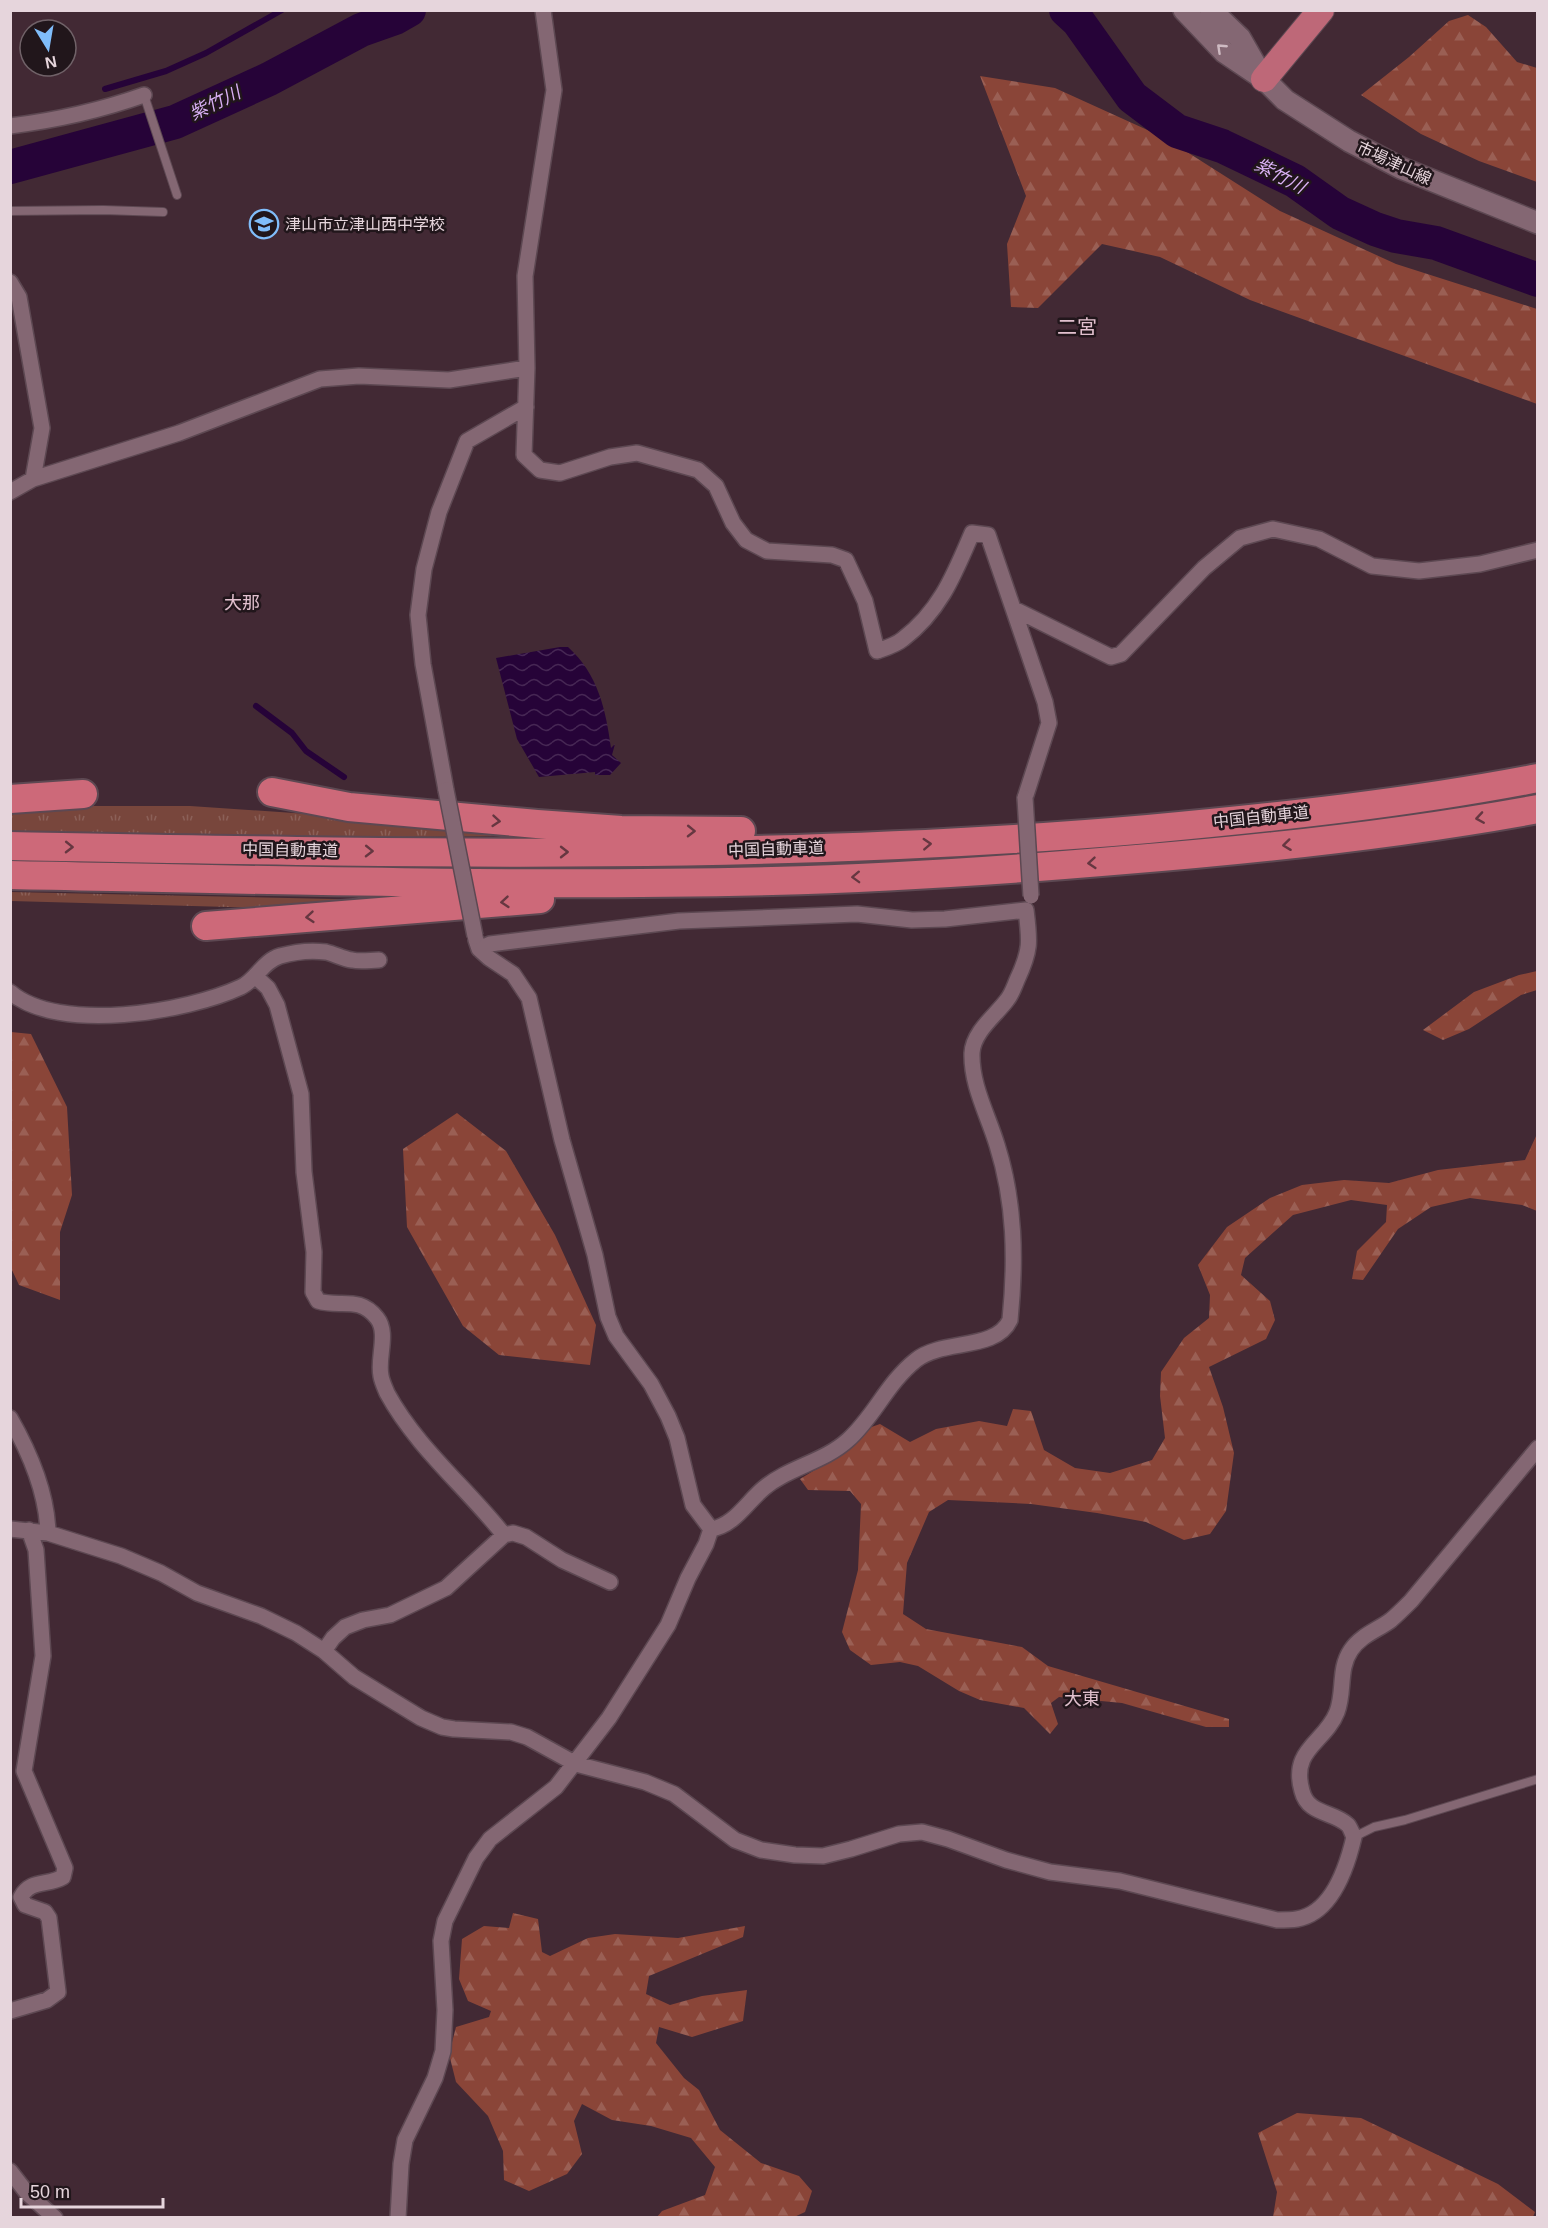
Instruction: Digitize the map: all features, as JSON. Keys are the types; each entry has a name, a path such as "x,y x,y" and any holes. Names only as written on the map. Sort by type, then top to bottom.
{"highway":[{"path":"1264,78 1321,10"},
{"name":"中国自動車道","path":"10,846 608,852 878,846 1072,835 1233,821 1384,803 1538,778"},
{"path":"272,792 349,807 621,830 811,831 878,846"},
{"path":"10,799 83,794"},
{"name":"中国自動車道","path":"10,875 472,882 772,881 943,873 1230,852 1381,833 1538,809"},
{"path":"206,926 772,881"}],"main road":[{"name":"市場津山線","path":"1184,10 1224,52 1264,78 1286,100 1349,141 1401,168 1538,223"},
{"name":"市場津山線","path":"1211,10 1239,38 1264,78"}],"street":[{"path":"543,10 554,90 525,276 527,368 524,455 540,470 561,473 610,457 637,453 698,470 716,486 732,523 746,540 767,551 832,555 846,560 866,601 877,651 902,641 934,610 956,571 972,533 987,535 1046,702 1049,723 1025,798 1028,957 1009,998 979,1035 972,1050 974,1075 997,1145 1011,1202 1014,1227 1010,1320 999,1334 989,1339 942,1347 919,1357 903,1370 848,1440 832,1452 785,1474 765,1488 721,1528 711,1529"},
{"path":"10,126 53,121 108,108 144,95"},
{"path":"10,282 19,297 42,428 33,479"},
{"path":"10,492 33,479 179,432 320,379 359,376 449,380 527,368"},
{"path":"526,407 466,441 439,512 424,569 418,615 423,664 477,943 489,958 513,974 529,998 562,1140 595,1255 609,1317 616,1336 651,1384 668,1416 677,1438 693,1505 711,1529"},
{"path":"1014,609 1111,657 1121,654 1204,568 1240,538 1273,529 1319,539 1372,566 1419,571 1480,564 1538,550"},
{"path":"477,943 490,944 679,921 857,914 912,920 945,919 1028,903"},
{"path":"10,992 22,1001 64,1013 91,1016 128,1014 224,994 245,985 278,956 304,952 326,952 352,960 380,960"},
{"path":"255,976 268,988 276,1005 301,1094 304,1173 314,1252 313,1292 318,1301 329,1305 347,1302 368,1308 379,1320 382,1331 380,1375 387,1392 409,1427 437,1462 504,1535"},
{"path":"10,1418 38,1477 47,1516 48,1533"},
{"path":"10,1529 48,1533 131,1560 197,1593 261,1616 296,1633 324,1651 354,1677 421,1718 454,1730 512,1732 527,1737 576,1764 645,1782 674,1794 735,1840 761,1850 795,1856 823,1856 899,1834 922,1832 1050,1872 1120,1881 1277,1920 1299,1919 1314,1912 1330,1899 1349,1858 1354,1837 1348,1825 1312,1808 1302,1792 1299,1770 1305,1752 1329,1726 1338,1710 1342,1669 1351,1649 1366,1635 1391,1620 1412,1601 1538,1448"},
{"path":"398,2217 401,2164 405,2140 435,2078 443,2051 445,2010 441,1941 445,1921 476,1858 490,1839 556,1787 576,1764 609,1718 668,1625 711,1529"},
{"path":"10,1541 29,1530"},
{"path":"10,2011 47,2000 58,1992 49,1918 45,1912 25,1905 21,1897 25,1889 35,1883 55,1881 63,1877 65,1868 24,1772 43,1656 36,1550 29,1530"},
{"path":"324,1651 345,1627 363,1620 390,1615 446,1588 504,1535 513,1533 526,1537 562,1560 610,1582"},
{"path":"10,2171 27,2193 55,2217"}],"lane":[{"path":"144,95 177,195"},
{"path":"10,211 163,212"},
{"path":"1354,1837 1374,1827 1405,1820 1538,1779"}],"green space":[{"path":"1468,15 1486,27 1517,62 1537,68 1537,182 1479,161 1421,134 1361,95 1409,57 1449,21"},
{"path":"980,76 1055,88 1165,138 1280,211 1396,264 1537,309 1537,404 1250,300 1160,257 1102,244 1038,308 1011,307 1007,244 1026,196"},
{"path":"190,806 337,816 519,836 395,837 11,832 10,808"},
{"path":"10,892 379,900 268,908 11,901"},
{"path":"1537,971 1537,990 1521,995 1469,1029 1443,1040 1423,1030 1474,992 1519,975"},
{"path":"11,1032 31,1034 67,1107 72,1195 60,1232 60,1300 19,1285 11,1268"},
{"path":"457,1113 506,1151 555,1235 596,1325 590,1365 499,1355 463,1326 407,1227 403,1149"},
{"path":"1537,1134 1537,1211 1522,1205 1470,1198 1431,1207 1398,1229 1363,1280 1352,1279 1357,1251 1386,1222 1387,1205 1351,1200 1293,1215 1245,1258 1241,1275 1270,1301 1275,1320 1266,1339 1209,1367 1223,1407 1234,1453 1226,1511 1210,1534 1184,1540 1146,1522 1031,1504 948,1500 929,1512 907,1563 903,1614 926,1629 1022,1647 1048,1666 1229,1719 1229,1727 1206,1727 1122,1703 1059,1697 1051,1703 1058,1724 1050,1734 1024,1708 980,1700 959,1691 918,1666 900,1662 871,1665 850,1650 842,1632 858,1570 861,1504 850,1491 808,1490 800,1479 836,1457 863,1430 880,1424 910,1442 936,1429 979,1421 1007,1426 1013,1409 1031,1411 1044,1450 1075,1468 1110,1473 1152,1460 1165,1438 1160,1396 1161,1372 1184,1338 1209,1318 1210,1295 1198,1265 1227,1227 1270,1198 1302,1185 1344,1180 1389,1183 1438,1170 1525,1160"},
{"path":"513,1913 538,1919 542,1952 550,1956 588,1938 615,1934 678,1938 745,1926 743,1937 649,1976 646,1994 670,2005 702,1996 747,1990 743,2021 692,2037 659,2027 656,2043 684,2078 699,2090 720,2130 761,2163 799,2176 812,2191 805,2212 792,2218 657,2217 662,2211 705,2195 715,2167 691,2138 651,2126 612,2120 582,2104 574,2121 582,2154 567,2174 529,2191 504,2180 503,2151 488,2116 456,2082 449,2054 456,2027 489,2017 491,2011 468,2001 459,1979 462,1939 484,1926 509,1928"},
{"path":"1297,2113 1361,2118 1498,2184 1535,2212 1533,2217 1273,2217 1277,2192 1258,2133"}],"water":[{"path":"568,647 578,658 587,669 599,693 611,748 615,744 612,755 621,763 610,775 595,775 595,772 539,777 517,739 496,658"}],"waterway":[{"path":"105,89 166,71 206,53 282,10"},
{"name":"紫竹川","path":"10,167 175,122 269,79 361,30 395,18 409,10"},
{"name":"紫竹川","path":"1066,10 1078,21 1132,97 1177,131 1222,146 1295,181 1340,213 1375,229 1396,236 1436,243 1538,280"},
{"path":"256,706 292,733 306,751 344,777"}],"place":[{"name":"津山市立津山西中学校","path":"264,224"}],"district":[{"name":"二宮","path":"1077,327"},
{"name":"大那","path":"242,603"},
{"name":"大東","path":"1082,1699"}]}
